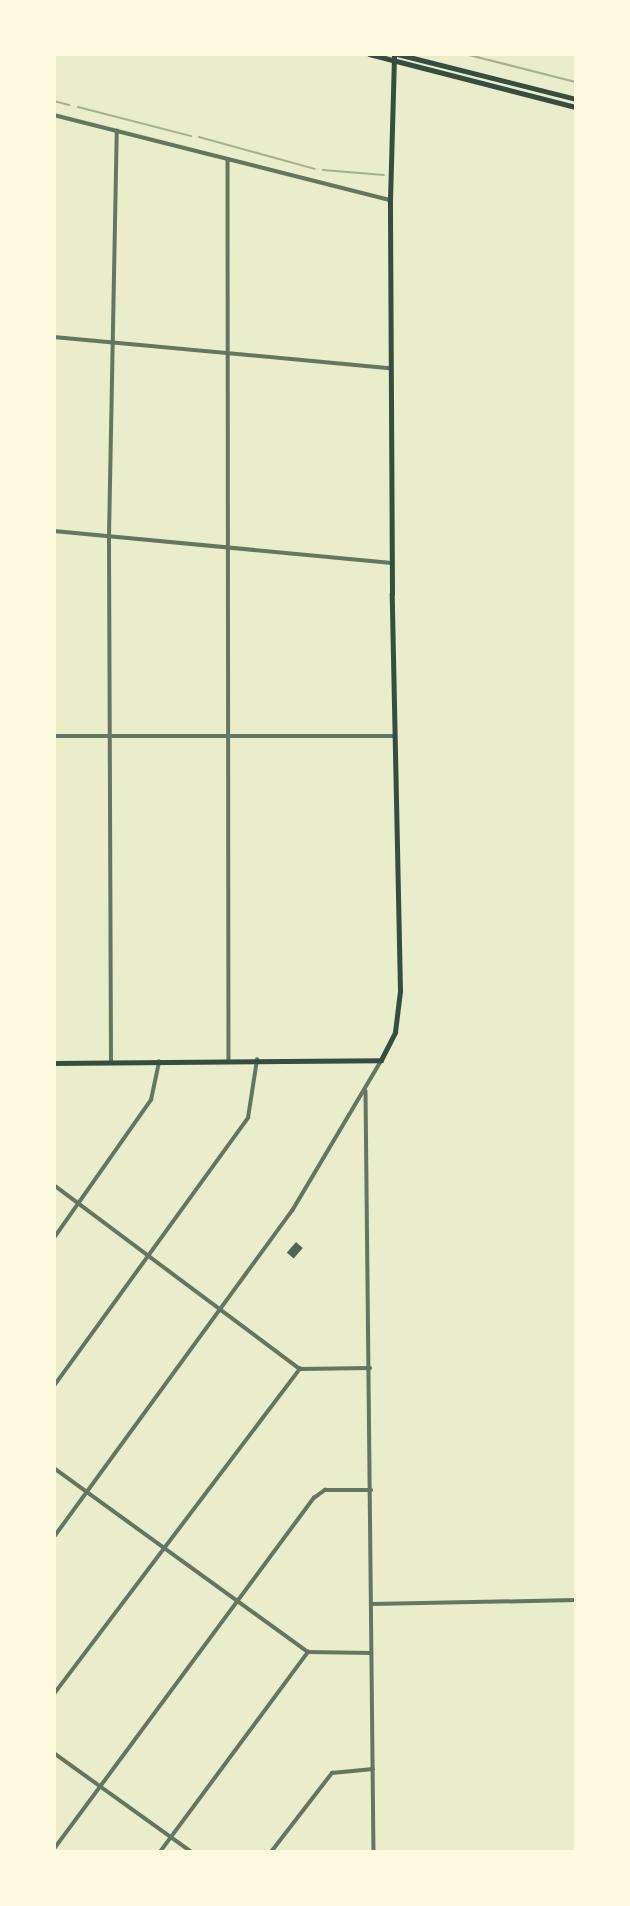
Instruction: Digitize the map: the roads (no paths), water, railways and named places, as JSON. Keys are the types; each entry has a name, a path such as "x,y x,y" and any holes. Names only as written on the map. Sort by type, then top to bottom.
{"main road":[{"path":"369,54 395,56 576,99"},
{"path":"395,56 576,107"},
{"path":"54,1063 382,1060 395,1032 400,991 391,564 390,200 395,56"}],"street":[{"path":"54,115 390,200"},
{"path":"111,1063 110,536 117,131"},
{"path":"228,159 229,1062"},
{"path":"54,337 228,356 391,368"},
{"path":"54,531 391,564"},
{"path":"54,736 394,736"},
{"path":"54,1387 251,1113 257,1060"},
{"path":"54,1537 222,1310 311,1184 382,1060"},
{"path":"54,1238 155,1094 159,1062"},
{"path":"366,1091 374,1852"},
{"path":"54,1185 300,1369 370,1368"},
{"path":"54,1693 300,1369"},
{"path":"54,1468 308,1652 372,1653"},
{"path":"54,1849 235,1599 319,1493 371,1490"},
{"path":"372,1604 576,1600"},
{"path":"160,1852 308,1652"},
{"path":"54,1753 192,1852"},
{"path":"271,1852 332,1773 373,1769"}],"waterway":[{"path":"465,54 576,82"},
{"path":"54,101 69,105"},
{"path":"78,107 191,136"},
{"path":"199,137 315,169"},
{"path":"323,170 384,175"}]}
